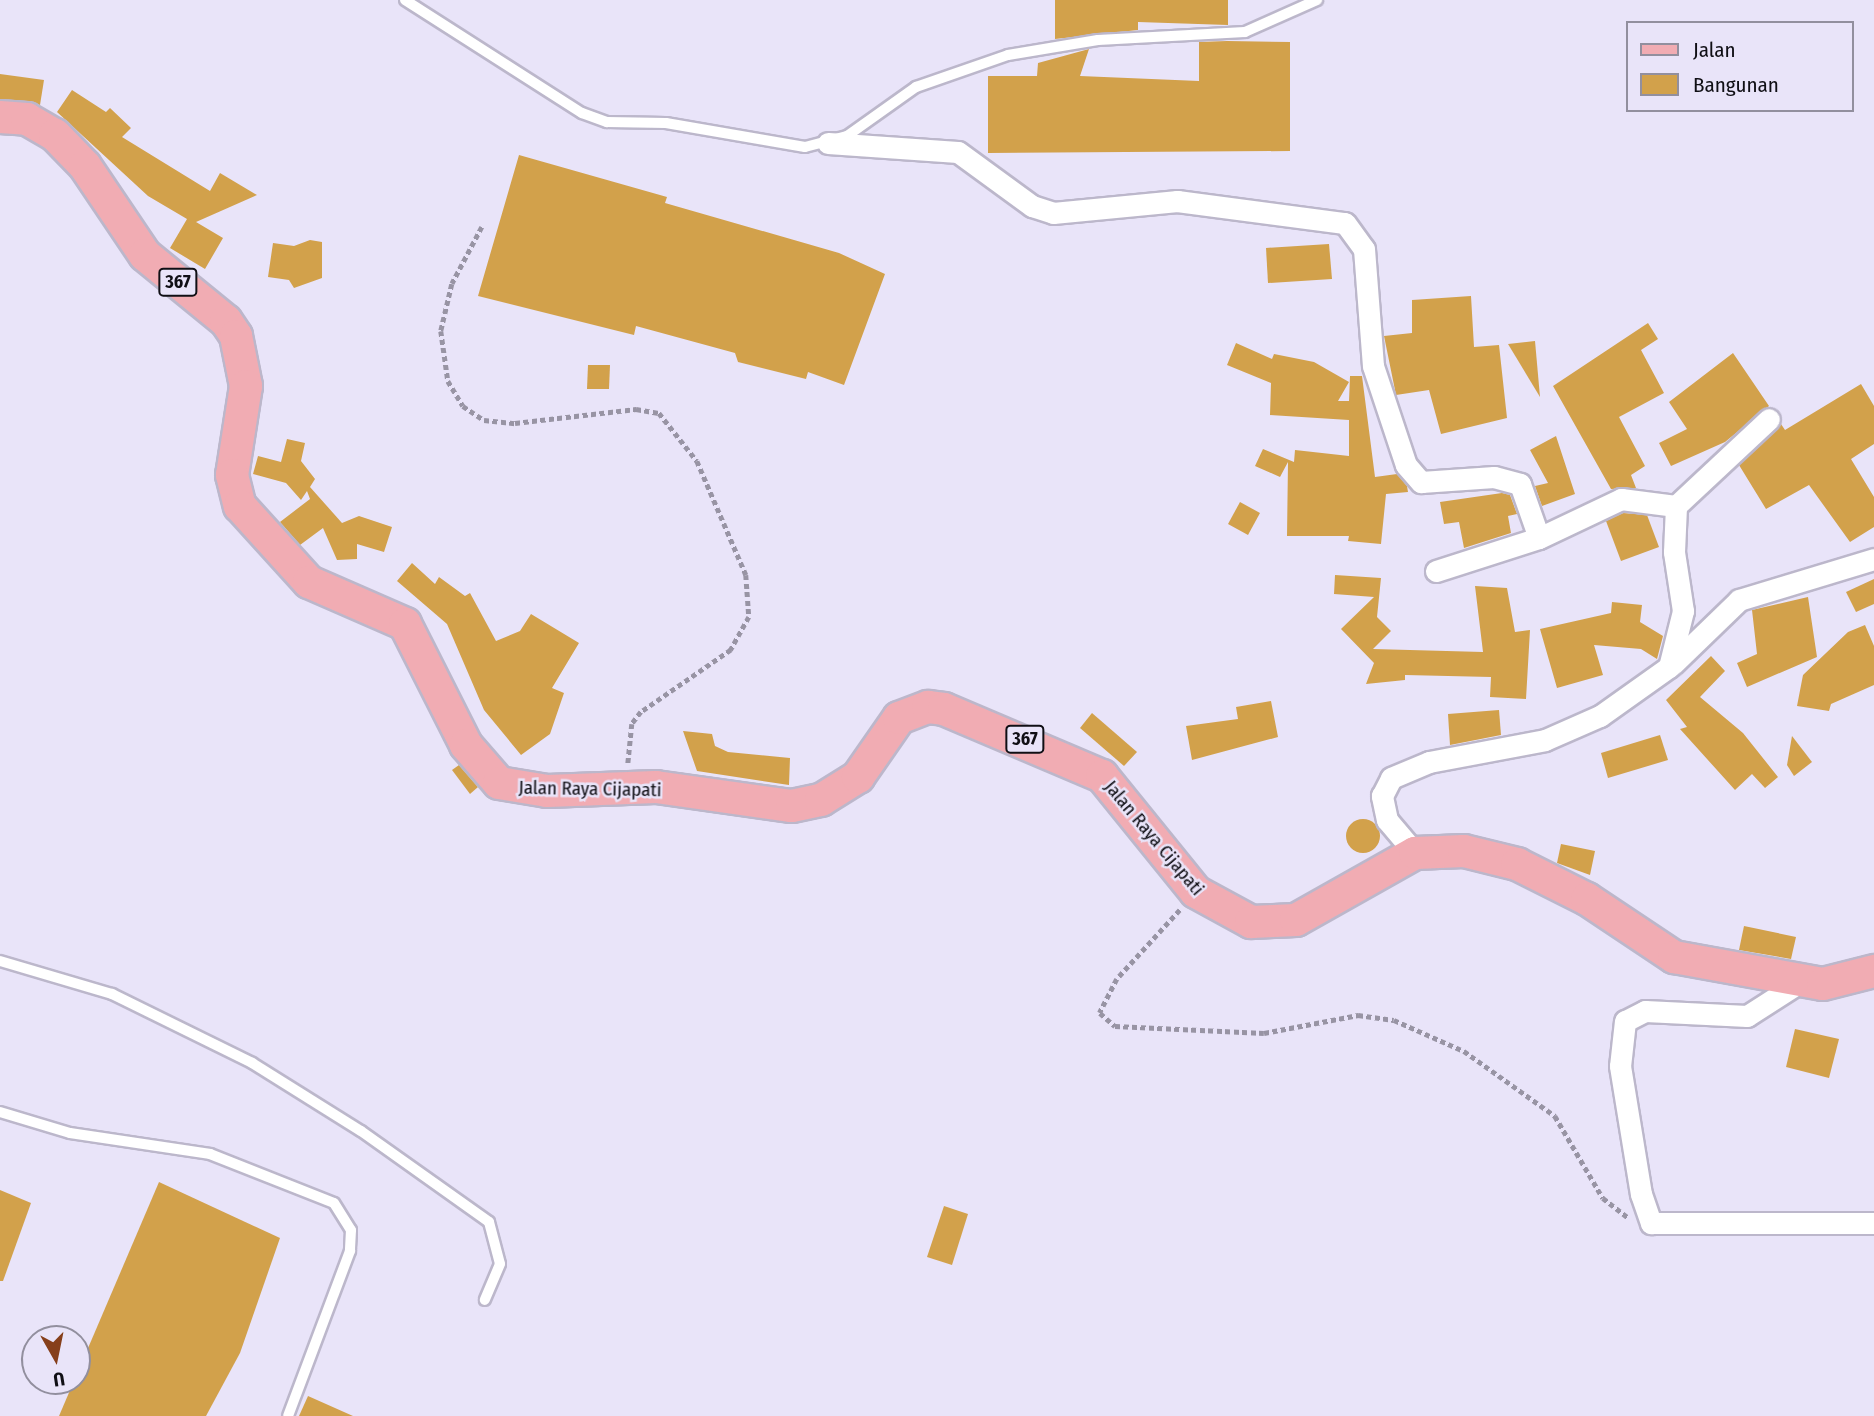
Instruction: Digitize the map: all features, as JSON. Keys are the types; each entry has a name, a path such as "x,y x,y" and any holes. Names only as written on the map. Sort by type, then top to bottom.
{"main road":[{"name":"Jalan Raya Cijapati","path":"0,117 27,119 55,135 85,166 145,255 231,328 246,386 232,475 235,492 309,582 405,624 466,745 499,783 547,791 628,786 763,807 821,800 858,777 900,718 944,709 993,724 1102,776 1196,892 1229,914 1282,923 1415,853 1464,851 1517,864 1587,899 1674,957 1800,982 1845,981 1874,971"}],"street":[{"path":"828,143 958,152 1032,206 1053,213 1177,201 1345,223 1364,249 1373,366 1406,465 1421,482 1494,477 1520,484 1539,538"},
{"path":"1669,667 1683,611 1674,552 1676,506 1769,419"},
{"path":"1436,571 1539,538 1630,497 1676,506"},
{"path":"1415,853 1387,820 1382,796 1391,778 1429,762 1545,740 1600,716 1669,667 1739,600 1874,559"},
{"path":"1800,982 1747,1016 1645,1011 1625,1021 1620,1066 1635,1172 1651,1223 1874,1223"}],"lane":[{"path":"405,0 560,102 607,122 666,123 805,147 828,143 916,87 1008,55 1085,42 1245,32 1317,0"},
{"path":"0,961 112,993 252,1063 361,1131 489,1222 500,1264 485,1300"},
{"path":"0,1112 70,1133 210,1154 334,1203 351,1230 350,1251 288,1416"}],"path":[{"path":"482,227 452,284 441,331 448,381 463,407 484,420 515,423 636,409 659,413 697,461 746,575 749,617 732,650 632,724 628,786"},
{"path":"1196,892 1117,979 1100,1013 1115,1026 1264,1033 1358,1015 1394,1020 1464,1051 1555,1116 1603,1198 1622,1215 1651,1223"}],"building":[{"path":"1055,0 1228,0 1228,25 1138,22 1138,30 1055,39"},
{"path":"1199,42 1290,42 1290,151 988,153 988,76 1037,76 1038,63 1089,49 1080,76 1199,81"},
{"path":"0,74 44,80 40,105 0,99"},
{"path":"72,90 106,112 110,108 131,128 122,137 210,191 220,173 257,195 196,222 223,238 205,269 170,248 187,219 148,196 57,112"},
{"path":"519,155 667,197 665,203 839,253 885,274 844,385 808,372 806,379 738,362 735,353 636,326 634,335 478,296"},
{"path":"310,240 322,242 322,278 294,288 289,280 268,277 273,243 294,246"},
{"path":"1329,244 1332,279 1268,283 1266,248"},
{"path":"1471,296 1474,347 1499,345 1507,418 1441,434 1429,390 1396,395 1384,336 1412,333 1412,300"},
{"path":"1648,323 1658,339 1641,350 1664,393 1619,417 1645,466 1631,475 1636,488 1611,489 1553,386"},
{"path":"1535,341 1540,397 1508,344"},
{"path":"1236,343 1272,359 1274,354 1314,362 1349,382 1338,401 1349,401 1350,376 1362,376 1375,477 1397,474 1407,486 1408,492 1386,494 1381,544 1348,541 1349,536 1287,536 1288,462 1280,477 1255,466 1263,449 1294,462 1295,450 1349,456 1349,420 1270,415 1271,383 1227,365"},
{"path":"1733,353 1769,406 1725,442 1671,466 1659,443 1687,429 1669,402"},
{"path":"588,365 610,365 609,389 587,389"},
{"path":"1861,384 1874,406 1874,444 1851,459 1874,497 1874,527 1850,542 1809,485 1766,509 1739,465 1781,424 1785,430"},
{"path":"1556,436 1575,494 1542,506 1535,486 1548,483 1530,450"},
{"path":"287,439 305,443 301,461 315,479 310,487 342,523 359,516 392,527 384,552 357,544 357,559 337,560 323,528 300,545 280,522 310,499 307,491 301,500 286,483 253,474 258,456 281,462"},
{"path":"1502,493 1510,495 1517,514 1508,516 1511,533 1464,548 1459,522 1444,524 1440,502"},
{"path":"1240,502 1260,513 1248,535 1228,524"},
{"path":"1623,513 1647,515 1659,547 1621,561 1606,521"},
{"path":"412,563 435,584 439,577 465,596 470,593 496,641 520,631 531,614 579,643 552,688 564,693 550,734 521,755 484,710 447,624 397,581"},
{"path":"1335,575 1381,578 1377,617 1391,631 1373,649 1483,652 1475,586 1507,588 1515,632 1530,630 1526,699 1490,697 1491,677 1405,675 1405,680 1366,684 1374,663 1341,629 1374,597 1334,594"},
{"path":"1874,579 1874,604 1856,612 1846,592"},
{"path":"1808,597 1817,657 1747,687 1737,663 1757,654 1752,610"},
{"path":"1612,602 1642,605 1640,622 1663,636 1657,659 1641,649 1594,645 1603,675 1557,688 1540,629 1611,613"},
{"path":"1865,625 1874,646 1874,685 1831,704 1829,711 1797,706 1803,675 1848,632"},
{"path":"1711,656 1725,671 1700,697 1743,733 1778,777 1765,788 1752,774 1735,790 1680,729 1687,727 1666,700"},
{"path":"1271,701 1278,737 1192,760 1186,726 1238,719 1236,707"},
{"path":"1499,710 1501,735 1450,745 1448,714"},
{"path":"1092,713 1137,752 1124,766 1080,728"},
{"path":"683,731 712,734 715,746 728,752 790,758 789,785 697,771"},
{"path":"1660,735 1668,760 1608,778 1601,753"},
{"path":"1792,736 1812,762 1794,776 1787,765"},
{"path":"459,765 478,787 470,794 452,770"},
{"path":"1363,819 1375,824 1380,836 1375,848 1363,853 1351,848 1346,836 1351,824"},
{"path":"1561,844 1595,851 1590,875 1557,863"},
{"path":"1744,926 1796,937 1791,959 1739,950"},
{"path":"1795,1029 1839,1039 1829,1078 1786,1067"},
{"path":"159,1182 280,1238 240,1353 206,1416 59,1416 68,1395 91,1395 91,1341"},
{"path":"0,1190 31,1203 3,1281 0,1281"},
{"path":"944,1206 968,1214 952,1265 927,1257"},
{"path":"308,1396 353,1416 299,1416"}]}
